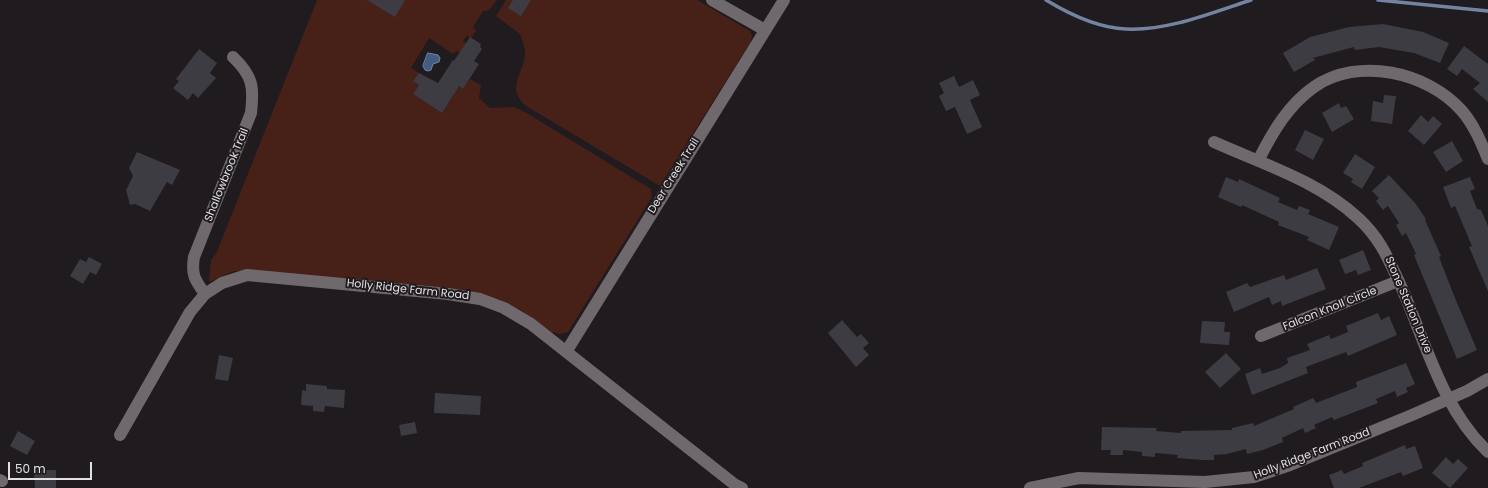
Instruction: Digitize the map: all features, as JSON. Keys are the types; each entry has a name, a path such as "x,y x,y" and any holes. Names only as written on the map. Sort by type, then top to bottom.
{"street":[{"path":"712,0 765,30"},
{"name":"Deer Creek Trail","path":"566,352 784,0"},
{"name":"Shallowbrook Trail","path":"205,294 194,277 192,268 194,257 251,113 253,97 249,74 233,57"},
{"path":"1258,161 1268,141 1291,106 1315,86 1333,77 1359,72 1382,70 1403,74 1422,82 1447,98 1461,111 1485,142 1488,159"},
{"name":"Stone Station Drive","path":"1214,142 1321,190 1359,218 1375,237 1390,260 1448,399 1461,421 1488,452"},
{"name":"Holly Ridge Farm Road","path":"120,435 190,312 205,294 222,283 247,275 448,294 480,299 504,308 531,324 734,484 742,488"},
{"name":"Falcon Knoll Circle","path":"1261,336 1398,281"},
{"name":"Holly Ridge Farm Road","path":"1030,488 1079,478 1102,483 1205,482 1254,477 1290,465 1448,399 1488,379"}],"shaded area":[{"path":"317,0 497,0 489,10 483,11 473,27 476,31 471,38 467,36 463,41 467,44 461,54 456,51 453,54 429,38 411,68 419,73 413,81 419,85 413,94 442,113 454,94 456,84 463,89 470,79 481,85 479,98 490,108 514,107 525,112 651,189 652,197 568,332 560,334 551,332 522,311 493,298 463,290 261,272 234,271 209,282 211,260 216,254"},
{"path":"506,0 697,0 750,31 752,36 751,41 660,186 526,106 520,99 516,87 524,61 525,53 523,44 520,34 496,16"}],"water":[{"path":"428,53 438,55 440,58 439,62 433,64 431,70 428,71 425,70 423,66"}],"building":[{"path":"367,0 405,0 395,17"},
{"path":"513,0 531,0 521,16 508,8"},
{"path":"1383,24 1423,32 1449,43 1440,63 1414,53 1379,47 1355,50 1354,47 1313,58 1315,60 1294,72 1283,53 1310,37 1349,27"},
{"path":"470,37 481,44 480,47 482,49 474,61 479,64 463,89 459,86 442,113 413,94 419,85 413,81 419,73 438,83"},
{"path":"1464,46 1488,64 1488,102 1473,89 1480,83 1462,69 1457,76 1447,69"},
{"path":"199,49 217,63 210,73 216,78 198,98 193,93 188,100 173,88 179,81 176,79"},
{"path":"954,76 959,87 973,80 980,95 970,100 982,127 967,134 955,107 946,111 939,96 944,93 939,83"},
{"path":"1384,95 1396,96 1392,124 1371,121 1373,101 1383,103"},
{"path":"1339,103 1341,108 1346,106 1354,119 1332,132 1322,113"},
{"path":"1421,115 1428,122 1433,116 1442,124 1424,145 1408,131"},
{"path":"1305,130 1324,139 1313,160 1295,150"},
{"path":"1452,141 1463,161 1446,172 1433,152"},
{"path":"137,152 180,170 172,185 167,182 150,211 135,204 130,205 126,190 133,176 129,168"},
{"path":"1355,154 1375,167 1362,189 1351,182 1353,179 1343,173"},
{"path":"1389,175 1415,203 1426,219 1425,220 1441,256 1439,257 1477,350 1457,359 1414,255 1416,254 1406,233 1402,236 1396,225 1399,223 1388,206 1383,210 1376,201 1379,198 1372,191"},
{"path":"1226,177 1238,182 1239,179 1280,198 1278,202 1297,210 1299,206 1310,210 1308,214 1339,227 1329,250 1307,240 1309,237 1278,225 1279,222 1242,205 1241,207 1218,197"},
{"path":"1470,177 1475,189 1470,191 1477,209 1481,210 1488,226 1488,291 1469,247 1472,246 1455,206 1451,208 1443,187"},
{"path":"1363,250 1371,270 1358,275 1356,270 1345,274 1339,260"},
{"path":"89,257 102,264 96,275 90,272 83,284 70,276 80,259 86,262"},
{"path":"1317,268 1326,289 1282,306 1281,301 1272,305 1269,297 1234,312 1226,292 1247,283 1250,287 1284,275 1286,280"},
{"path":"1378,313 1381,320 1389,316 1397,335 1348,356 1346,352 1306,367 1308,373 1252,395 1245,374 1260,368 1262,374 1280,368 1288,363 1287,358 1310,350 1307,344 1329,335 1331,339 1348,332 1346,326"},
{"path":"842,320 857,337 861,334 869,343 863,348 869,355 856,367 828,333"},
{"path":"1202,321 1225,322 1224,332 1230,332 1229,345 1200,343"},
{"path":"1226,353 1241,369 1220,388 1205,372"},
{"path":"219,355 233,358 228,381 215,379"},
{"path":"1406,363 1415,384 1406,388 1408,392 1397,397 1395,391 1376,399 1378,403 1334,420 1332,417 1314,425 1316,428 1305,433 1303,428 1282,438 1283,442 1263,450 1247,454 1246,449 1227,454 1214,455 1214,460 1203,460 1177,458 1178,455 1155,453 1155,457 1142,456 1142,452 1123,450 1123,455 1110,455 1111,450 1101,450 1102,427 1157,428 1156,431 1181,433 1181,431 1232,430 1232,428 1253,423 1254,426 1294,409 1293,407 1313,398 1316,403 1357,387 1356,382"},
{"path":"306,384 327,386 327,389 345,390 344,408 325,406 324,412 313,411 313,406 301,405 302,390 306,391"},
{"path":"435,393 481,396 480,415 434,413"},
{"path":"415,422 417,433 401,436 399,425"},
{"path":"18,431 35,441 27,455 10,446"},
{"path":"1405,445 1406,449 1415,446 1423,468 1403,476 1401,472 1359,488 1334,488 1329,475 1342,470 1344,474 1363,466 1362,463"},
{"path":"1446,457 1453,464 1458,459 1468,468 1450,488 1432,473"},
{"path":"34,470 56,470 56,488 35,488"}],"waterway":[{"path":"1046,0 1064,10 1095,23 1126,29 1142,29 1173,24 1251,0"},
{"path":"1378,0 1488,11"}]}
